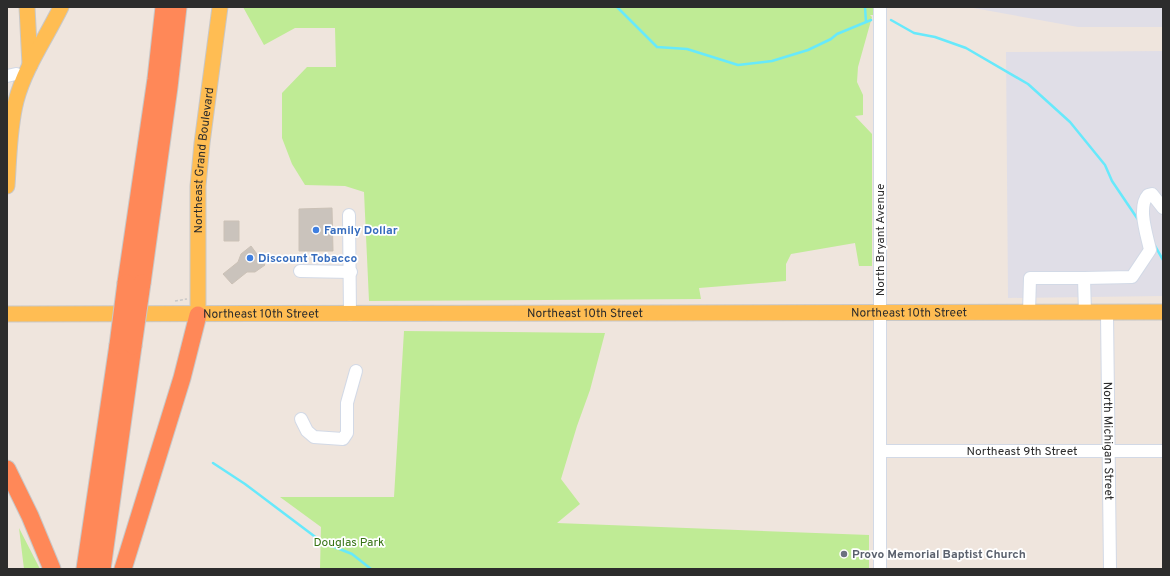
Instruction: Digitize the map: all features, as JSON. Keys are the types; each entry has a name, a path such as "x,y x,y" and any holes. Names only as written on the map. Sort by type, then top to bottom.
{"highway":[{"path":"85,569 125,346 134,283 164,7"},
{"path":"134,283 169,87 178,7"},
{"path":"123,569 182,378 198,315"},
{"path":"102,569 125,346"},
{"path":"7,469 30,516 52,569"}],"main road":[{"path":"27,7 27,71"},
{"path":"7,186 13,116 27,71 50,31 61,7"},
{"name":"Northeast Grand Boulevard","path":"198,315 198,186 206,107 220,7"},
{"name":"Northeast 10th Street","path":"7,314 350,315 1163,312"}],"street":[{"name":"North Bryant Avenue","path":"880,7 880,569"},
{"path":"7,76 27,71"},
{"path":"1029,313 1030,278 1132,277 1150,250 1143,210 1144,199 1148,195 1152,194 1163,208"},
{"path":"349,215 350,315"},
{"path":"300,271 350,272"},
{"path":"1084,278 1085,313"},
{"name":"North Michigan Street","path":"1107,312 1110,569"},
{"path":"301,418 307,431 314,437 343,438 347,433 348,403 356,371"},
{"name":"Northeast 9th Street","path":"880,451 1163,451"}],"shaded area":[{"path":"968,7 1163,7 1163,27 1078,27"},
{"path":"1163,51 1163,296 1008,298 1006,52"}],"green space":[{"path":"243,7 875,7 875,15 870,15 872,17 858,67 857,82 863,95 863,115 855,116 872,134 872,266 859,266 855,243 791,254 786,264 786,281 699,288 701,299 369,301 364,192 345,186 305,185 292,164 282,138 282,93 307,67 336,67 335,28 295,28 264,45"},
{"name":"Douglas Park","path":"404,331 605,333 590,390 577,426 561,479 580,504 557,523 869,535 869,569 320,569 321,527 280,497 394,497"},
{"path":"19,528 40,569 24,569"}],"building":[{"name":"Family Dollar","path":"332,208 333,251 299,251 299,209"},
{"path":"224,221 239,221 239,241 224,241"},
{"path":"251,246 265,265 255,272 247,272 232,284 223,274 238,262 241,254"}],"waterway":[{"path":"617,7 657,47 687,49 738,65 772,61 808,50 831,39 837,34 871,20"},
{"path":"865,7 866,22"},
{"path":"891,20 914,33 935,37 966,48 1028,84 1070,122 1105,165 1112,181 1139,221"},
{"path":"1154,244 1163,260"},
{"path":"213,463 245,484 322,542 352,554 371,569"}],"place":[{"name":"Family Dollar","path":"316,230"},
{"name":"Discount Tobacco","path":"250,258"},
{"name":"Provo Memorial Baptist Church","path":"844,554"}]}
